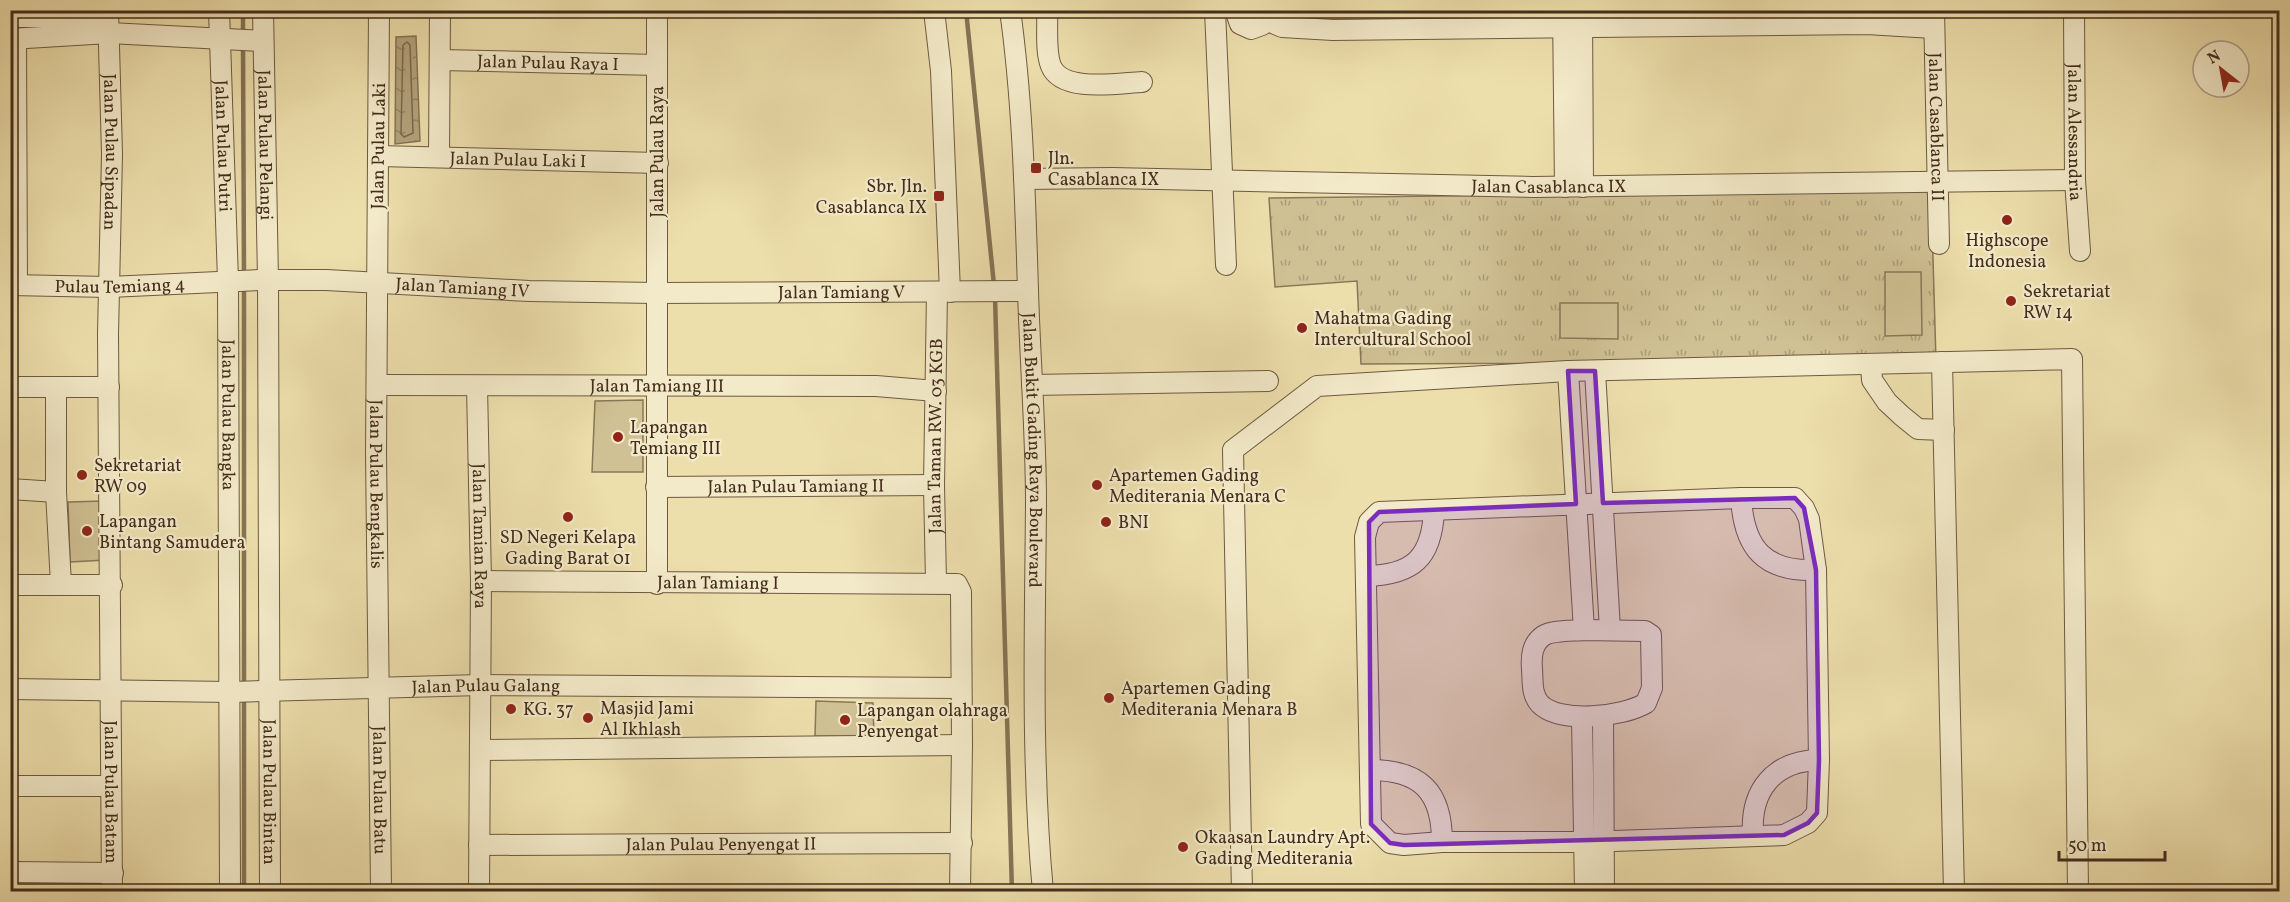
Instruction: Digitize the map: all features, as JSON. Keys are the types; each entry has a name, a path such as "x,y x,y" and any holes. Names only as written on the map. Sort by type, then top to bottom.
{"street":[{"name":"Jalan Pulau Putri","path":"219,10 226,39 232,281"},
{"name":"Jalan Pulau Pelangi","path":"263,10 258,41 264,280"},
{"name":"Jalan Pulau Laki","path":"376,282 379,10"},
{"path":"439,156 440,10"},
{"name":"Jalan Pulau Raya","path":"657,10 657,584"},
{"name":"Jalan Taman RW. 03 KGB","path":"934,10 941,71 944,292 936,391 934,485 945,582 961,592 962,843 960,891"},
{"name":"Jalan Bukit Gading Raya Boulevard","path":"1010,10 1017,58 1032,385 1036,501 1034,611 1039,850 1043,891"},
{"path":"1047,10 1051,65 1058,77 1072,84 1142,82"},
{"path":"1215,10 1226,265"},
{"path":"1235,10 1236,19 1245,27 1257,28 1267,15 1282,27 1304,29 1573,18 1868,17 1934,19"},
{"name":"Jalan Alessandria","path":"2074,10 2075,180 2080,251"},
{"path":"10,17 109,20 226,39 258,41"},
{"path":"1573,18 1574,187"},
{"name":"Jalan Casablanca II","path":"1934,19 1939,244"},
{"path":"14,285 13,39 109,20"},
{"name":"Jalan Pulau Sipadan","path":"109,20 112,153 109,286 112,585"},
{"name":"Jalan Pulau Raya I","path":"440,60 542,60 657,65"},
{"name":"Jalan Pulau Laki I","path":"378,156 658,163"},
{"name":"Jalan Casablanca IX","path":"1024,179 1574,187 2075,180"},
{"path":"264,280 265,691"},
{"name":"Pulau Temiang 4","path":"14,285 109,286 232,281"},
{"name":"Jalan Tamiang IV","path":"232,281 376,282 529,291 656,293"},
{"name":"Jalan Pulau Bangka","path":"232,281 234,692"},
{"name":"Jalan Pulau Bengkalis","path":"376,282 378,687"},
{"name":"Jalan Tamiang V","path":"656,293 1028,291"},
{"path":"1242,891 1233,450 1317,386 1568,371 2072,359 2078,891"},
{"path":"1942,362 1954,891"},
{"path":"1871,364 1872,380 1887,402 1902,416 1918,429 1944,430"},
{"path":"1568,371 1584,630"},
{"path":"1595,371 1610,630"},
{"path":"1032,385 1268,381"},
{"name":"Jalan Tamiang III","path":"378,385 876,386 936,391"},
{"name":"Jalan Tamian Raya","path":"477,386 481,581 478,891"},
{"path":"10,387 109,387"},
{"path":"56,388 56,492 61,584"},
{"name":"Jalan Pulau Tamiang II","path":"656,487 934,485"},
{"path":"10,489 56,492"},
{"path":"1741,498 1742,518 1748,538 1761,555 1779,567 1816,570"},
{"path":"1741,498 1795,498 1804,508 1809,519 1816,570 1819,760 1817,813 1808,823 1784,835 1605,842 1442,842 1404,845 1390,843 1378,834 1371,824 1365,537 1369,522 1379,512 1741,498"},
{"path":"1366,576 1402,572 1418,561 1428,546 1434,510"},
{"name":"Jalan Tamiang I","path":"481,581 657,584 945,582"},
{"path":"10,585 112,585"},
{"name":"Jalan Pulau Batam","path":"112,585 110,691 112,882"},
{"path":"1584,630 1645,631 1651,635 1652,688 1650,699 1641,706 1603,716 1582,717 1549,711 1539,703 1533,694 1531,656 1536,643 1545,634 1584,630"},
{"name":"Jalan Pulau Galang","path":"10,689 234,692 480,685 961,688"},
{"name":"Jalan Pulau Batu","path":"378,687 381,891"},
{"name":"Jalan Pulau Bintan","path":"265,691 270,891"},
{"path":"230,891 234,692"},
{"path":"1603,716 1604,891"},
{"path":"1582,717 1585,891"},
{"path":"480,750 962,745"},
{"path":"1753,835 1752,818 1755,800 1764,785 1776,772 1792,764 1819,760"},
{"path":"1370,770 1390,770 1409,775 1426,786 1437,802 1442,822 1442,842"},
{"path":"10,786 111,786"},
{"name":"Jalan Pulau Penyengat II","path":"479,845 962,843"},
{"path":"10,872 112,882"}],"highlighted area":[{"path":"1568,371 1595,371 1603,503 1795,498 1804,508 1816,570 1819,760 1817,813 1808,823 1784,835 1404,845 1390,843 1371,824 1369,522 1379,512 1576,504"}],"green space":[{"path":"1931,190 1936,361 1361,364 1357,281 1275,287 1269,198"},
{"path":"1885,272 1921,272 1922,335 1885,336"},
{"path":"1560,303 1618,303 1618,339 1560,338"},
{"name":"Lapangan Temiang III","path":"643,400 643,472 592,472 595,401"},
{"name":"Lapangan Bintang Samudera","path":"104,501 106,560 70,562 68,502"},
{"name":"Lapangan olahraga Penyengat","path":"816,701 873,703 874,737 815,736"}],"water":[{"path":"416,36 420,141 395,144 396,37"}],"waterway":[{"path":"243,10 243,34"},
{"path":"966,10 994,285"},
{"path":"243,45 244,277"},
{"path":"244,285 244,688"},
{"path":"995,297 1012,892"},
{"path":"244,696 244,892"}],"place":[{"name":"Jln. Casablanca IX","path":"1036,168"},
{"name":"Sbr. Jln. Casablanca IX","path":"939,196"},
{"name":"Highscope Indonesia","path":"2007,220"},
{"name":"Sekretariat RW 14","path":"2011,301"},
{"name":"Mahatma Gading Intercultural School","path":"1302,328"},
{"name":"Lapangan Temiang III","path":"618,437"},
{"name":"Sekretariat RW 09","path":"82,475"},
{"name":"Apartemen Gading Mediterania Menara C","path":"1097,485"},
{"name":"SD Negeri Kelapa Gading Barat 01","path":"568,517"},
{"name":"BNI","path":"1106,522"},
{"name":"Lapangan Bintang Samudera","path":"87,531"},
{"name":"Apartemen Gading Mediterania Menara B","path":"1109,698"},
{"name":"KG. 37","path":"511,709"},
{"name":"Masjid Jami Al Ikhlash","path":"588,718"},
{"name":"Lapangan olahraga Penyengat","path":"845,720"},
{"name":"Okaasan Laundry Apt. Gading Mediterania","path":"1183,847"}]}
